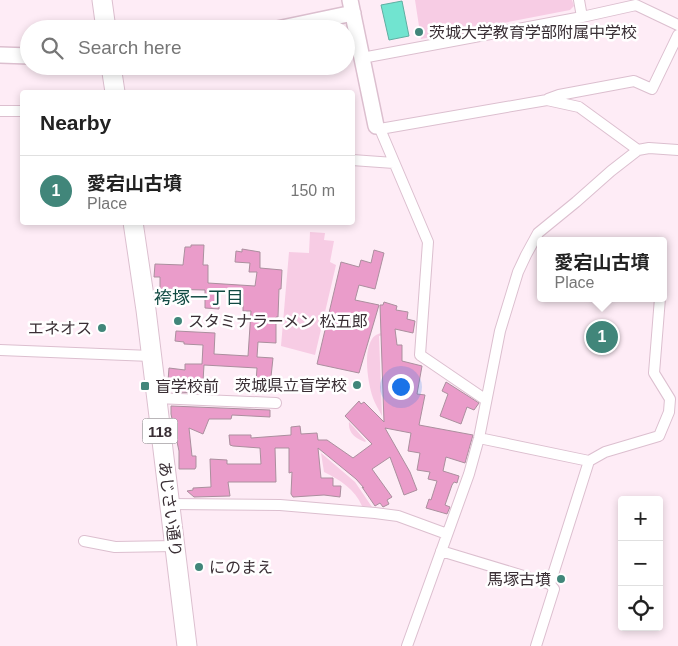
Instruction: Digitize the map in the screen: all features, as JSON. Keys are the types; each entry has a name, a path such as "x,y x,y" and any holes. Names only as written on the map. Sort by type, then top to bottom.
{"highway":[{"path":"102,0 105,20"},
{"path":"112,75 115,90"},
{"name":"あじさい通り","path":"133,225 170,504 186,646"}],"street":[{"path":"579,0 582,17"},
{"path":"362,58 582,17 616,4 636,5 678,25"},
{"path":"307,20 352,6 355,20"},
{"path":"355,22 378,128 428,242 420,355 486,400"},
{"path":"378,128 547,100 559,95 634,81 652,88 678,35"},
{"path":"0,55 20,56"},
{"path":"547,100 579,107 638,150"},
{"path":"0,111 20,111"},
{"path":"407,646 469,474 480,438 500,331 510,295 518,272 538,233 638,150 649,148 678,150"},
{"path":"355,160 394,163"},
{"path":"480,438 589,461 605,452 659,436 674,413 670,399 654,373 660,302"},
{"path":"0,350 151,356"},
{"path":"156,398 276,403"},
{"path":"550,584 589,461"},
{"path":"170,504 280,505 375,513 398,516 447,534"},
{"path":"84,541 114,547 175,546"},
{"path":"441,551 550,584 554,589 536,646"}],"shaded area":[{"path":"415,0 572,0 574,6 570,10 421,39"},
{"path":"402,1 409,36 389,40 381,5"},
{"path":"310,232 325,233 324,240 334,241 330,262 336,265 315,355 281,346 289,252 309,253"},
{"path":"386,332 393,333 379,336 382,416 371,392 367,360 369,345 373,337"},
{"path":"349,422 366,441 365,442 353,435"},
{"path":"321,453 355,482 372,507 362,506 346,486 324,472"}],"building":[{"path":"191,245 204,245 203,265 208,265 208,283 255,286 257,272 249,272 250,263 235,262 236,251 242,252 242,249 260,252 260,268 282,270 278,317 276,317 276,343 258,342 257,357 273,358 270,386 256,382 257,368 204,365 203,381 199,380 199,393 177,392 176,381 168,381 169,368 185,370 185,364 202,364 203,345 184,344 184,342 175,341 176,331 215,333 214,354 248,356 251,311 243,311 243,294 219,292 219,309 205,308 205,290 160,289 160,277 154,277 155,264 183,265 185,247 191,247"},
{"path":"374,250 384,253 375,289 359,285 355,300 379,305 359,373 317,364 341,262 359,267 361,260 371,263"},
{"path":"384,302 397,306 396,310 408,312 407,319 415,321 413,333 395,329 397,345 402,345 402,361 422,366 417,394 425,395 419,425 473,435 465,463 446,457 443,471 459,476 457,483 454,482 452,485 445,505 450,507 447,514 426,508 429,499 431,500 437,481 428,479 430,472 417,470 420,453 408,451 411,433 385,428 410,472 417,490 404,495 390,457 372,469 392,497 387,500 389,504 383,507 380,503 375,506 356,479 318,448 321,478 333,478 333,486 341,486 340,497 324,495 293,497 291,494 292,472 289,473 289,448 275,448 276,482 228,482 230,496 194,497 187,491 193,490 193,488 211,487 210,459 227,460 227,464 261,464 260,448 230,445 229,435 251,435 251,438 291,435 291,427 300,426 301,434 317,433 318,440 327,440 353,458 372,444 345,416 359,401 361,404 364,402 384,422 380,305 383,305"},
{"path":"446,382 479,403 474,410 467,407 461,424 440,416 448,394 442,391"},
{"path":"171,406 270,410 270,417 232,415 231,419 209,419 203,434 189,428 192,456 196,456 196,467 195,469 179,469 179,451"}],"place":[{"name":"茨城大学教育学部附属中学校","path":"419,32"},
{"name":"スタミナラーメン 松五郎","path":"178,321"},
{"name":"エネオス","path":"102,328"},
{"name":"愛宕山古墳","path":"602,337"},
{"name":"茨城県立盲学校","path":"357,385"},
{"name":"盲学校前","path":"145,386"},
{"name":"にのまえ","path":"199,567"},
{"name":"馬塚古墳","path":"561,579"}],"district":[{"name":"袴塚一丁目","path":"199,298"}]}
